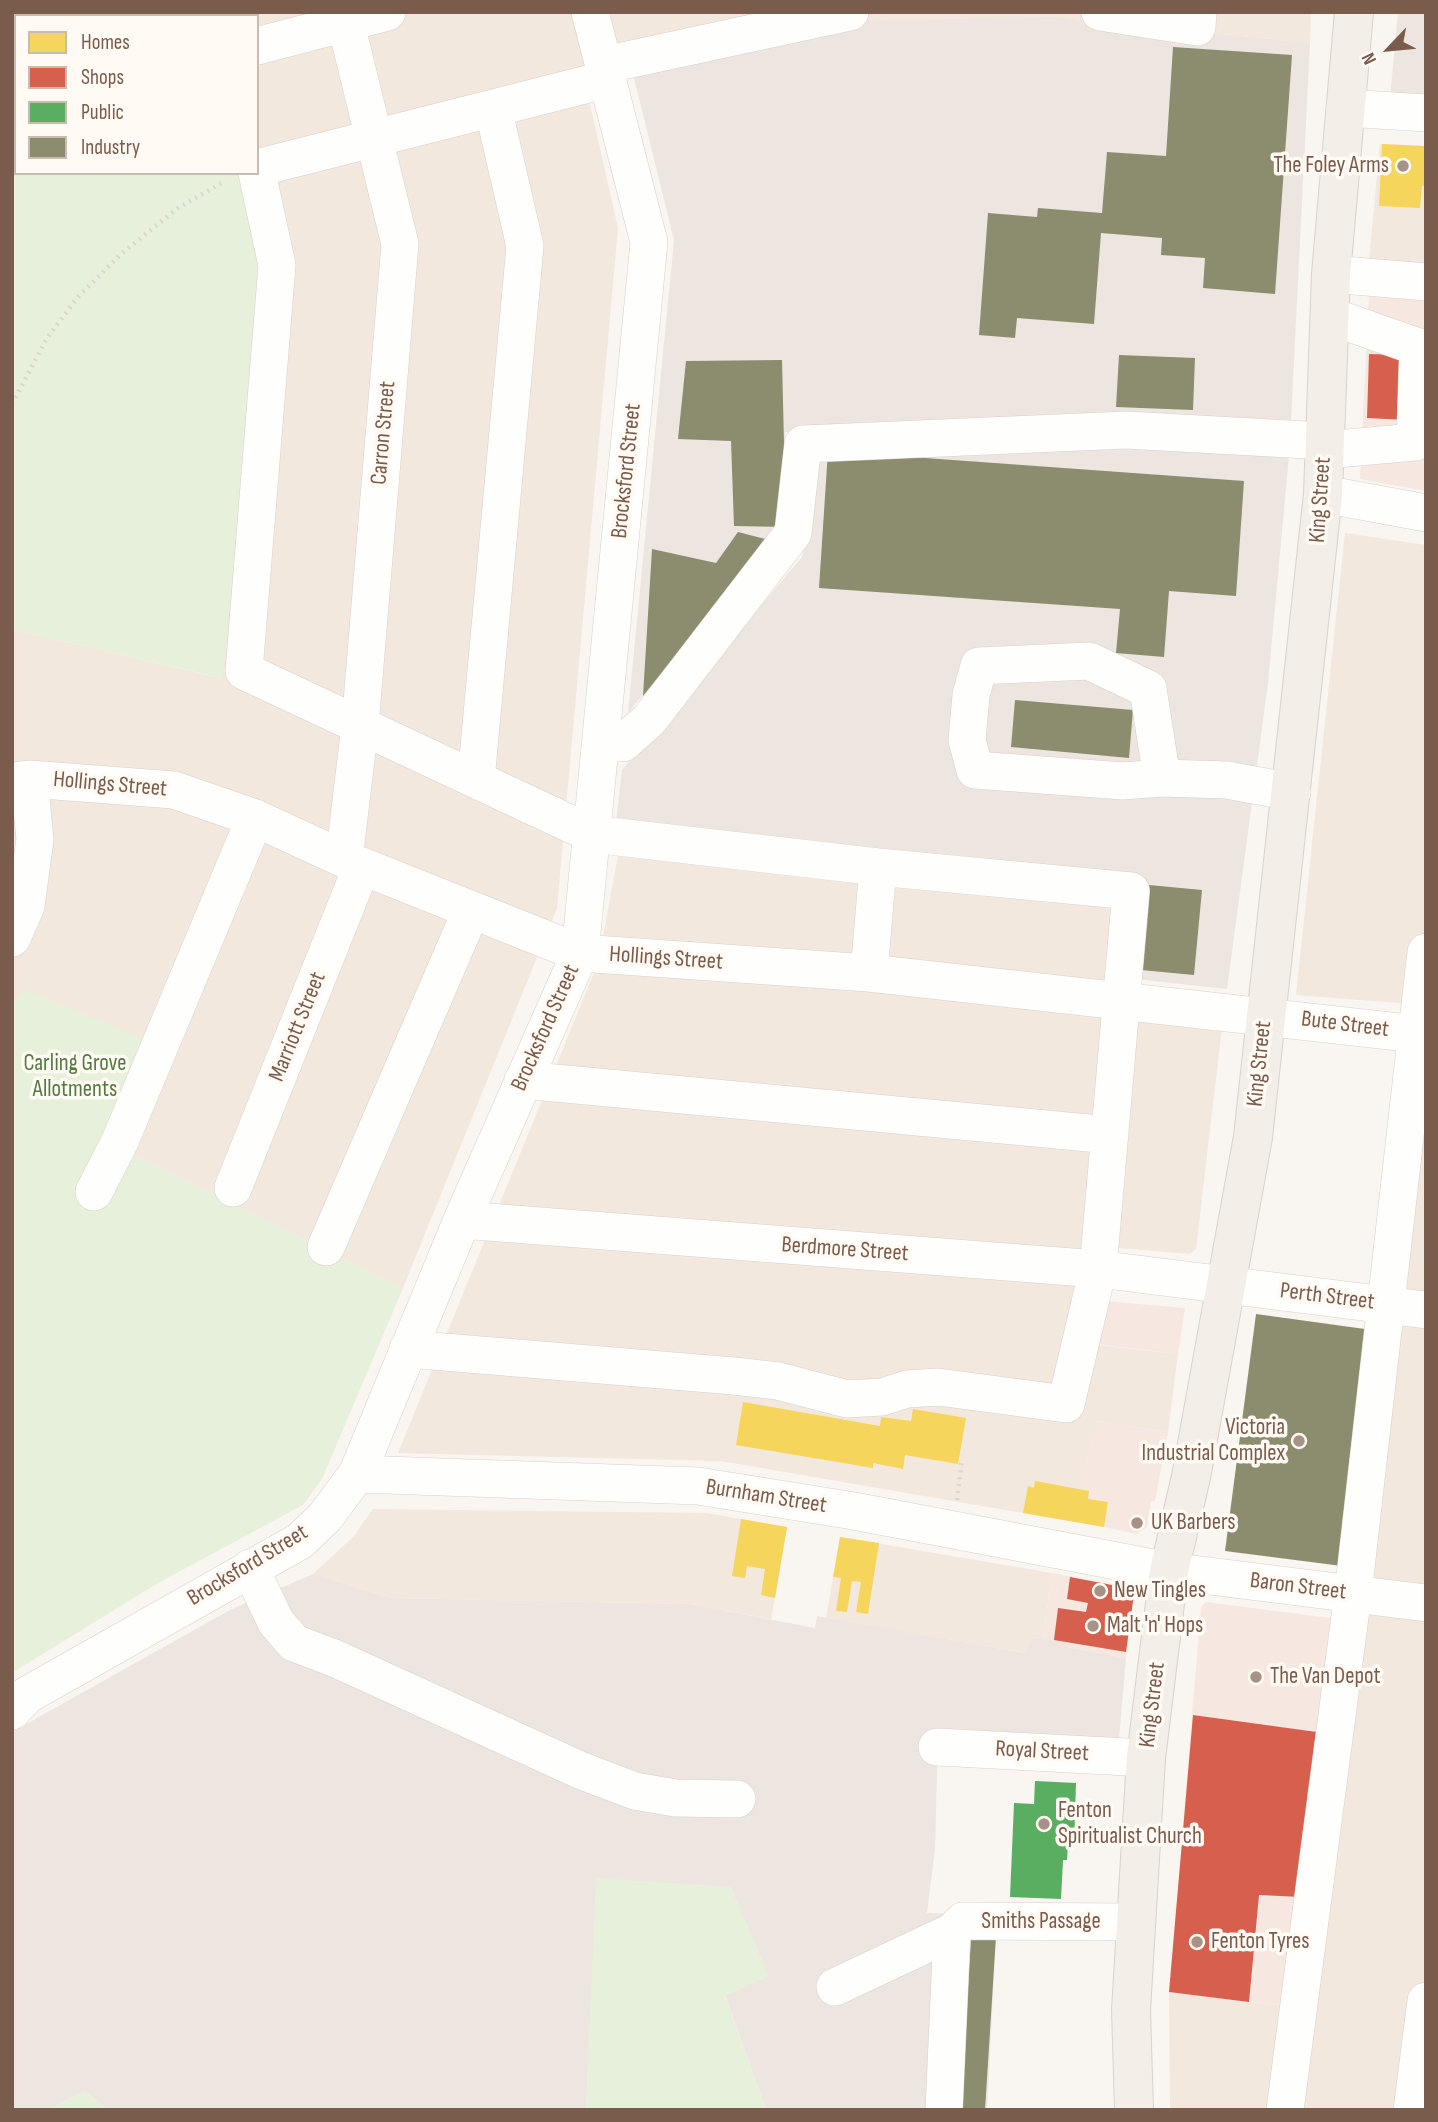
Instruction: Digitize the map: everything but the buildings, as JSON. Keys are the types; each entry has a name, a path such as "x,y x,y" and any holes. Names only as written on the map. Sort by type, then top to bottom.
{"main road":[{"name":"King Street","path":"1134,2110 1131,2010 1134,1922 1146,1758 1169,1571 1191,1477 1228,1286 1253,1137 1323,494 1331,274 1354,12"}],"street":[{"path":"259,45 345,17 387,12"},
{"name":"Brocksford Street","path":"12,1711 27,1695 300,1541 325,1517 357,1474 462,1220 580,953 649,242 590,12"},
{"path":"259,170 374,137 493,108 606,72 850,12"},
{"path":"1100,12 1197,27 1198,12"},
{"name":"Carron Street","path":"345,17 400,244 360,726 353,862"},
{"path":"476,780 525,246 493,108"},
{"path":"1345,108 1426,113"},
{"path":"249,175 277,265 244,671 592,834 878,867 1131,891 1098,1269 1066,1404 937,1387 907,1389 882,1398 847,1399 778,1381 745,1377 408,1349"},
{"path":"1331,274 1426,282"},
{"path":"601,743 623,743 649,720 793,533 803,444 1126,430 1325,445 1415,442 1418,347 1330,316"},
{"path":"1323,494 1426,513"},
{"path":"1162,778 1148,689 1089,661 978,666 971,695 967,740 975,770 1123,781 1162,778 1227,780 1292,792"},
{"path":"12,938 26,906 35,839 21,780"},
{"name":"Hollings Street","path":"21,780 174,789 255,818 353,862 580,953 869,973 1265,1015"},
{"path":"94,1192 120,1142 255,818"},
{"name":"Marriott Street","path":"233,1188 353,862"},
{"path":"869,973 878,867"},
{"path":"326,1247 471,911"},
{"path":"1285,2110 1353,1594 1386,1304 1421,1035 1426,952"},
{"name":"Bute Street","path":"1265,1015 1421,1035"},
{"path":"523,1080 1110,1135"},
{"name":"Berdmore Street","path":"462,1220 1098,1269 1228,1286"},
{"name":"Perth Street","path":"1228,1286 1426,1310"},
{"name":"Burnham Street","path":"357,1474 698,1486 854,1511 1169,1571"},
{"path":"250,1568 276,1622 294,1643 334,1658 582,1771 635,1791 675,1798 737,1799"},
{"name":"Baron Street","path":"1169,1571 1426,1603"},
{"name":"Royal Street","path":"937,1747 1146,1758"},
{"name":"Smiths Passage","path":"835,1987 952,1932 963,1921 1134,1922"},
{"path":"944,2110 952,1932"},
{"path":"1412,2110 1426,2001"}],"path":[{"path":"12,404 47,338 78,297 121,254 178,208 244,175"}],"shaded area":[{"path":"12,12 204,12 14,14 14,142"},
{"path":"1311,12 1310,43 1055,17 633,74 587,91 618,228 557,908 403,1288 111,1144 24,990 12,1006 12,629 221,678 257,175 259,175 259,14 204,14"},
{"path":"1398,12 1426,12 1426,100 1390,98"},
{"path":"1055,17 1310,43 1291,420 1111,412 785,432 786,527 769,540 628,713 674,240 633,74 863,21"},
{"path":"1380,144 1426,146 1426,265 1369,260"},
{"path":"1369,294 1426,300 1426,491 1360,479"},
{"path":"1106,446 1289,456 1268,683 1227,989 1135,979 1144,884 615,831 622,770 802,557 821,453"},
{"path":"1345,533 1426,545 1426,1005 1296,995"},
{"path":"619,850 1125,896 1112,1018 1222,1027 1196,1249 1190,1254 1084,1245 1071,1342 1178,1354 1168,1432 1097,1421 1079,1485 1090,1488 1088,1499 1108,1502 1104,1527 721,1461 398,1453 598,963"},
{"path":"1426,1036 1426,2110 1170,2110 1169,1992 1287,2006"},
{"path":"1093,1300 1185,1308 1178,1354 1087,1343"},
{"path":"1097,1421 1168,1432 1155,1501 1151,1501 1147,1527 1137,1534 1104,1527 1108,1502 1088,1499 1089,1488 1079,1485"},
{"path":"373,1509 706,1513 787,1527 771,1619 690,1604 391,1598 313,1574 353,1537"},
{"path":"840,1537 1052,1573 1043,1639 1032,1638 1026,1653 826,1618"},
{"path":"1052,1573 1128,1588 1134,1594 1126,1658 1066,1647 1043,1639"},
{"path":"313,1574 391,1598 690,1604 815,1628 817,1616 1025,1653 1032,1638 1043,1639 1066,1642 1066,1647 1126,1658 1119,1739 938,1728 935,1849 927,1913 974,1914 996,1936 987,2110 766,2110 725,1995 768,1976 597,1878 586,2110 108,2110 85,2091 48,2110 12,2110 12,1732 230,1610"},
{"path":"1206,1602 1338,1619 1287,2006 1169,1992 1201,1607"}],"green space":[{"path":"12,139 14,175 242,175 266,276 222,678 12,629"},
{"name":"Carling Grove Allotments","path":"24,989 157,1045 112,1144 403,1288 322,1479 303,1505 158,1583 12,1673 12,1006"},
{"path":"596,1878 731,1887 769,1976 725,1996 766,2110 586,2110"},
{"path":"85,2091 108,2110 48,2110"}],"place":[{"name":"The Foley Arms","path":"1403,166"},
{"name":"Victoria Industrial Complex","path":"1299,1441"},
{"name":"UK Barbers","path":"1137,1523"},
{"name":"New Tingles","path":"1100,1591"},
{"name":"Malt 'n' Hops","path":"1093,1626"},
{"name":"The Van Depot","path":"1256,1677"},
{"name":"Fenton Spiritualist Church","path":"1044,1824"},
{"name":"Fenton Tyres","path":"1197,1942"}]}
